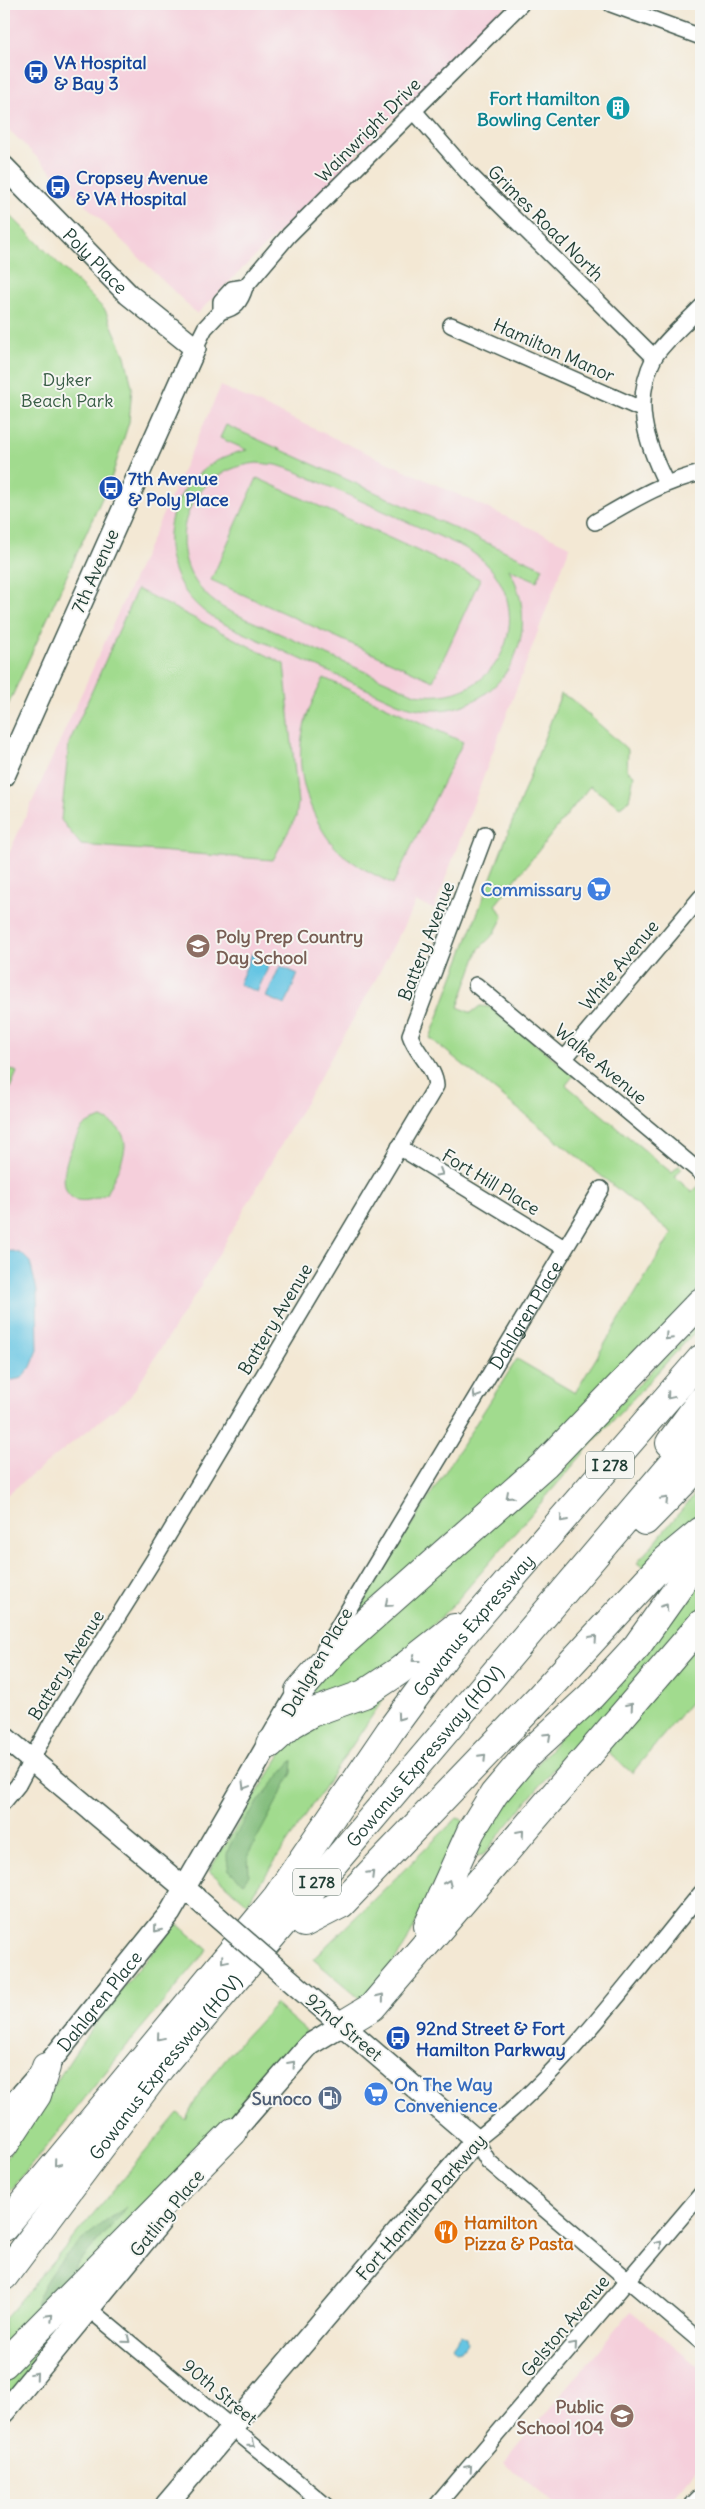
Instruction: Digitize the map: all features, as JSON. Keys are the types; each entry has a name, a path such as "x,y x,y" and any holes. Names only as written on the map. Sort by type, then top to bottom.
{"highway":[{"path":"299,1691 334,1650 545,1464 701,1302"},
{"name":"Gowanus Expressway","path":"267,1909 390,1731 451,1648 701,1359"},
{"name":"Gowanus Expressway","path":"4,2227 267,1909 477,1673 658,1457 700,1412"},
{"name":"Gowanus Expressway (HOV)","path":"4,2276 160,2068 277,1928 511,1656 642,1498 700,1412"},
{"name":"I 278","path":"4,2290 304,1923 596,1575 661,1504 701,1464"},
{"name":"I 278","path":"304,1923 341,1904 540,1697 666,1560 701,1532"},
{"path":"412,1959 471,1831 494,1794 527,1755 591,1696 637,1646 676,1591 701,1548"},
{"path":"270,1744 292,1724 311,1714 364,1694 399,1671 453,1628 518,1570"},
{"path":"332,2017 372,2008 412,1959 701,1624"},
{"path":"4,2145 37,2095 46,2067"},
{"path":"4,2364 233,2132"}],"main road":[{"name":"Poly Place","path":"4,167 128,294 195,348"},
{"name":"7th Avenue","path":"4,776 195,348"},
{"name":"Dahlgren Place","path":"4,2114 46,2067 170,1913 192,1895 299,1691"},
{"name":"92nd Street","path":"4,1737 192,1895 476,2140"},
{"name":"Gatling Place","path":"4,2412 233,2132 332,2017"},
{"name":"Fort Hamilton Parkway","path":"166,2505 476,2140"},
{"path":"696,2505 701,2500"}],"street":[{"name":"Wainwright Drive","path":"219,314 231,310 242,297 245,287 289,235 522,4"},
{"path":"611,4 701,37"},
{"name":"Grimes Road North","path":"415,112 468,173 654,357"},
{"path":"666,483 650,447 641,409 643,394 654,357 701,307"},
{"name":"7th Avenue","path":"195,348 205,328 219,314"},
{"name":"Hamilton Manor","path":"451,325 641,409"},
{"path":"595,522 666,483 701,473"},
{"name":"Battery Avenue","path":"4,1802 18,1785 31,1760 154,1559 436,1086 435,1075 414,1046 410,1035 485,835"},
{"name":"White Avenue","path":"565,1058 701,897"},
{"name":"Walke Avenue","path":"476,985 701,1173"},
{"name":"Fort Hill Place","path":"399,1147 564,1248"},
{"name":"Dahlgren Place","path":"299,1691 601,1188"},
{"name":"Fort Hamilton Parkway","path":"476,2140 507,2116 573,2048 701,1894"},
{"name":"92nd Street","path":"476,2140 488,2161 628,2282 701,2342"},
{"name":"Gelston Avenue","path":"437,2505 701,2194"},
{"name":"90th Street","path":"90,2309 325,2505"}],"shaded area":[{"path":"4,4 508,4 197,314 4,125"},
{"name":"Poly Prep Country Day School","path":"221,386 570,546 434,909 416,902 374,983 198,1290 130,1397 4,1497 4,864"},
{"name":"Public School 104","path":"631,2311 701,2369 701,2463 666,2505 556,2505 504,2463"}],"green space":[{"name":"Dyker Beach Park","path":"4,209 105,310 125,356 132,387 129,422 112,476 4,714"},
{"path":"226,425 543,568 537,581 509,569 520,599 522,628 516,655 502,678 482,696 457,707 428,710 397,703 222,623 196,604 179,580 170,554 170,528 177,502 193,479 216,461 247,450 220,438","holes":["257,463 277,465 295,471 463,547 489,567 504,591 510,617 506,643 494,666 474,684 447,694 415,694 229,611 206,594 191,573 184,550 184,526 193,503 208,484 229,470"]},
{"path":"257,478 480,579 433,681 211,580"},
{"path":"137,589 284,664 298,803 296,817 273,860 81,845 61,820 69,743"},
{"path":"324,678 463,742 393,884 359,866 335,847 327,837 311,807 302,773 301,741 309,710"},
{"path":"561,694 571,699 628,750 627,770 634,775 629,800 620,807 590,786 496,904 503,917 494,934 479,949 458,1007 471,1013 480,1006 490,1007 574,1075 566,1085 672,1173 679,1165 682,1168 675,1177 692,1192 701,1184 701,1292 541,1453 350,1621 517,1359 575,1393 672,1233 430,1038"},
{"path":"4,1066 17,1072 4,1102"},
{"path":"102,1118 114,1125 122,1133 125,1142 124,1152 117,1173 106,1194 91,1200 79,1200 71,1197 66,1190 64,1181 68,1157 82,1128"},
{"path":"701,1320 701,1325 594,1441 453,1605 401,1656 364,1681 299,1705 330,1665 533,1484 562,1472 605,1419"},
{"path":"701,1487 701,1517 646,1569 637,1563"},
{"path":"701,1571 701,1608 559,1771 554,1768 483,1855 477,1856 476,1851 495,1814"},
{"path":"701,1637 701,1702 695,1697 632,1773 605,1749"},
{"path":"390,1689 247,1903 209,1871 288,1743 305,1723"},
{"path":"293,1760 292,1773 248,1855 249,1875 243,1883 229,1870 227,1855 230,1846 255,1806"},
{"path":"457,1818 466,1821 404,1947 365,2003 313,1959"},
{"path":"177,1924 208,1949 129,2043 4,2199 4,2161 81,2044 123,1987"},
{"path":"275,2004 307,2032 156,2201 4,2357 4,2320 178,2113 186,2120 203,2088 214,2073"},
{"path":"127,2207 44,2303 36,2303 50,2274 73,2248 86,2236"},
{"path":"80,2312 4,2403 4,2378"}],"water":[{"path":"252,953 271,961 257,992 239,984"},
{"path":"280,966 298,974 285,1005 266,997"},
{"path":"13,1251 22,1254 30,1262 37,1291 38,1350 31,1367 22,1378 4,1382 4,1252"},
{"path":"460,2335 466,2337 467,2342 461,2350 456,2351 452,2346"}],"place":[{"name":"VA Hospital & Bay 3","path":"36,72"},
{"name":"Fort Hamilton Bowling Center","path":"618,108"},
{"name":"Cropsey Avenue & VA Hospital","path":"58,187"},
{"name":"7th Avenue & Poly Place","path":"111,488"},
{"name":"Commissary","path":"599,889"},
{"name":"Poly Prep Country Day School","path":"198,946"},
{"name":"92nd Street & Fort Hamilton Parkway","path":"398,2038"},
{"name":"On The Way Convenience","path":"376,2094"},
{"name":"Sunoco","path":"330,2098"},
{"name":"Hamilton Pizza & Pasta","path":"446,2232"},
{"name":"Public School 104","path":"622,2416"}]}
